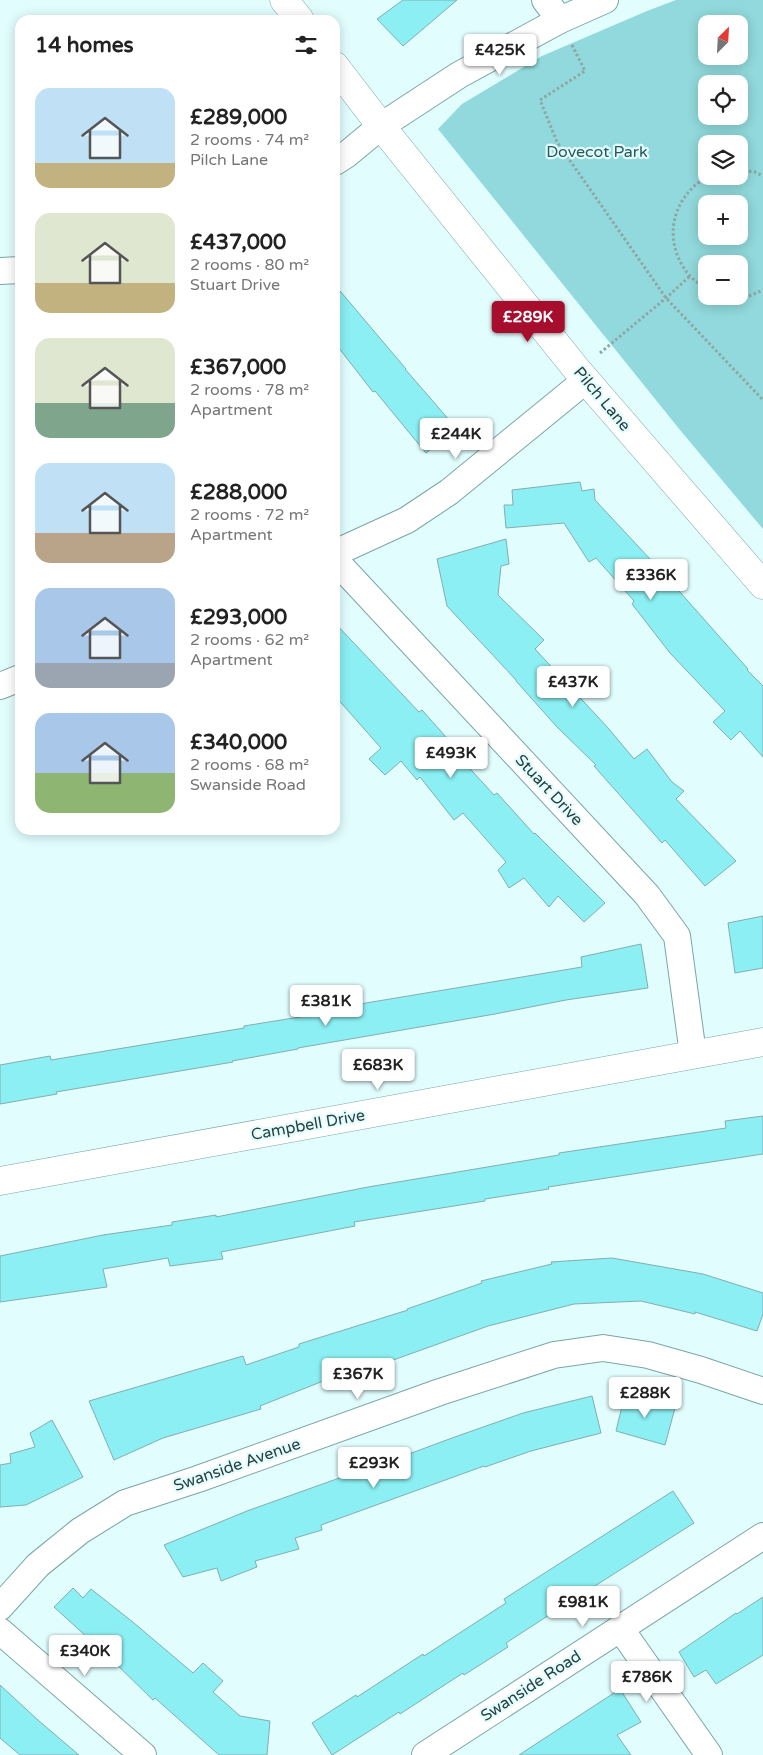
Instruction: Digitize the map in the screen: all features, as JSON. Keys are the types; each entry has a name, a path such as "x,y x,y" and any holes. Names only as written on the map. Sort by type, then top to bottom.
{"street":[{"path":"284,0 296,15"},
{"path":"544,0 560,20"},
{"path":"340,159 380,126 459,75 560,20 605,0"},
{"name":"Pilch Lane","path":"340,73 380,126 582,375 763,585"},
{"path":"0,270 15,270"},
{"path":"340,551 407,520 449,492 582,375"},
{"name":"Stuart Drive","path":"340,565 647,895 678,936 693,1054"},
{"path":"0,686 15,680"},
{"name":"Campbell Drive","path":"0,1181 763,1042"},
{"name":"Swanside Avenue","path":"0,1607 38,1566 80,1531 125,1503 198,1479 440,1392 554,1355 603,1348 648,1355 701,1370 763,1391"},
{"name":"Swanside Road","path":"425,1755 763,1536"},
{"path":"620,1628 709,1755"},
{"path":"0,1631 143,1755"}],"path":[{"path":"560,20 585,71 540,100 557,142 666,298 763,400"},
{"path":"748,171 763,176"},
{"path":"698,182 682,199 674,218 673,239 678,259 690,276 698,282"},
{"path":"582,375 690,276"},
{"path":"748,296 763,290"}],"green space":[{"name":"Dovecot Park","path":"676,0 763,0 763,529 680,430 438,129 462,104 542,56"}],"building":[{"path":"403,0 457,0 403,46 377,19"},
{"path":"340,291 457,429 426,453 375,391 373,392 340,349"},
{"path":"580,482 582,491 594,489 595,500 664,574 763,686 763,757 740,731 731,740 713,722 725,711 670,653 632,604 634,601 596,558 589,562 564,523 506,528 504,505 513,505 512,490"},
{"path":"506,539 509,564 501,566 498,595 544,640 535,649 634,759 647,749 672,782 684,791 676,799 736,861 705,886 665,840 662,843 594,766 596,765 557,727 447,606 437,559"},
{"path":"340,628 419,712 422,710 454,746 451,748 494,795 497,793 534,834 605,903 584,922 558,896 549,907 524,878 509,888 498,870 506,862 463,813 454,820 420,777 417,780 401,761 385,775 369,759 381,748 340,702"},
{"path":"763,916 763,968 735,973 728,923"},
{"path":"641,944 648,988 566,1000 298,1048 233,1062 56,1092 57,1094 0,1104 0,1065 50,1056 51,1060 244,1028 244,1026 306,1016 306,1013 582,967 581,957"},
{"path":"763,1116 763,1154 548,1187 549,1189 485,1199 485,1201 354,1222 355,1226 221,1252 223,1259 170,1266 168,1258 103,1269 107,1287 0,1302 0,1256 103,1235 172,1225 172,1222 216,1215 216,1217 368,1187 559,1155 559,1153 726,1128 725,1121"},
{"path":"612,1258 703,1274 763,1293 763,1314 757,1331 695,1312 695,1314 641,1301 574,1304 488,1326 346,1377 346,1372 260,1406 261,1409 163,1438 114,1460 89,1401 243,1356 246,1365 299,1347 299,1344 408,1310 482,1283 481,1281 552,1264 551,1262"},
{"path":"625,1394 675,1408 665,1445 616,1431"},
{"path":"592,1396 601,1433 531,1451 484,1466 321,1525 322,1530 295,1538 299,1549 255,1561 257,1567 221,1581 217,1568 183,1577 164,1545 247,1511 523,1413"},
{"path":"52,1420 83,1477 26,1505 0,1507 0,1465 11,1463 10,1454 35,1447 30,1433"},
{"path":"673,1491 694,1523 506,1643 508,1647 464,1675 463,1673 400,1714 399,1712 332,1755 312,1723 356,1695 357,1697 423,1654 424,1656 506,1603 504,1599"},
{"path":"73,1588 83,1598 91,1589 193,1673 203,1663 223,1681 213,1692 240,1716 270,1721 267,1755 219,1755 155,1698 153,1700 54,1607"},
{"path":"763,1597 763,1655 716,1684 706,1670 694,1677 679,1652"},
{"path":"0,1685 79,1755 20,1755 0,1738"},
{"path":"620,1689 641,1722 617,1735 631,1755 519,1755"}]}
